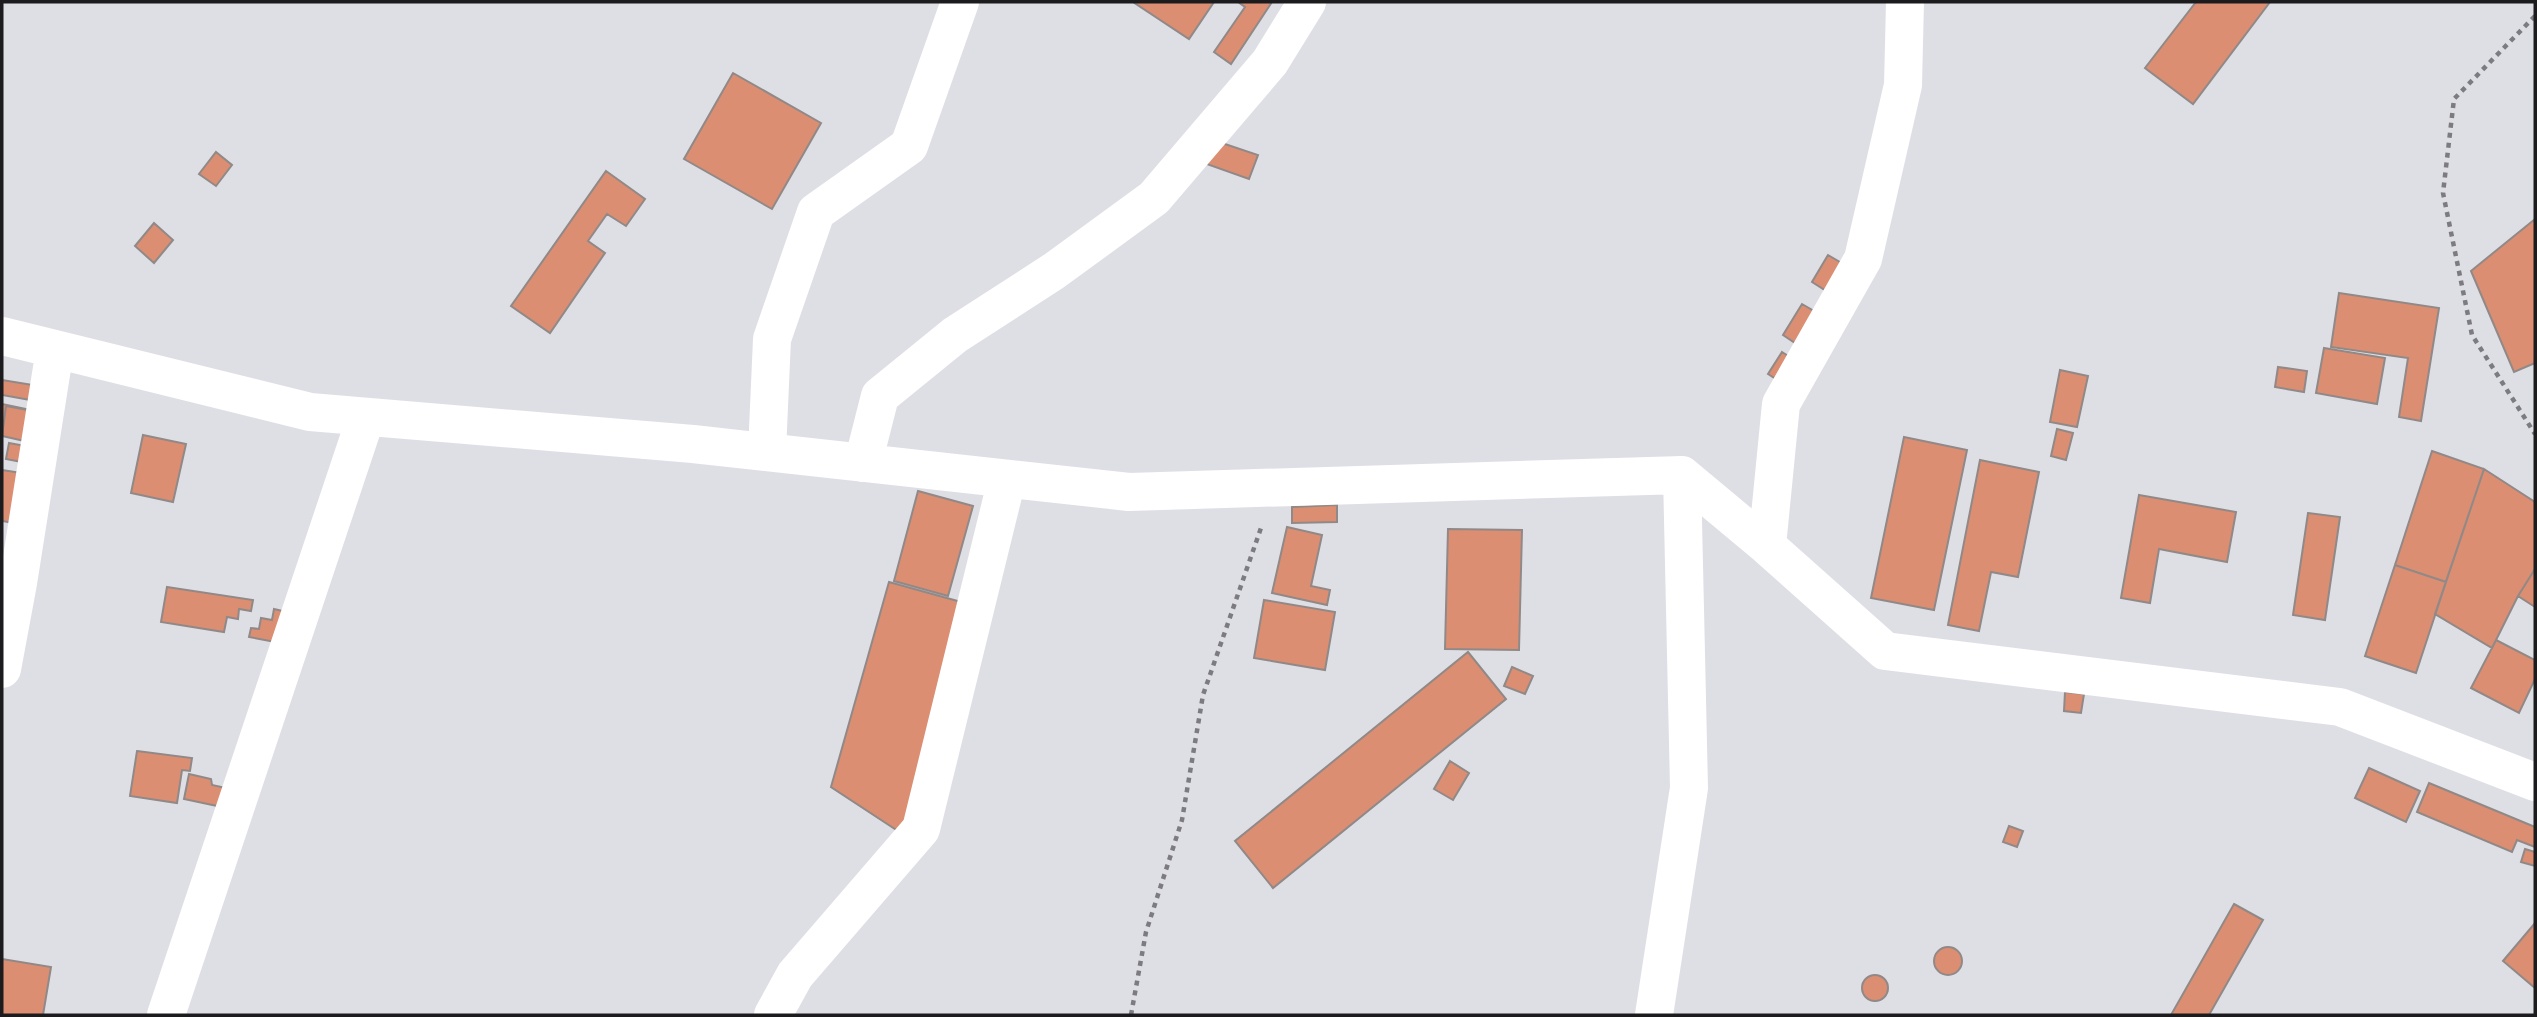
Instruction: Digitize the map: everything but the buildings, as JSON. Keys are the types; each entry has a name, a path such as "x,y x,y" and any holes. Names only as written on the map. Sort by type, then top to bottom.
{"street":[{"path":"767,452 772,339 816,212 909,146 960,2"},
{"path":"863,463 880,396 954,335 1054,271 1154,198 1270,62 1307,2"},
{"path":"1767,546 1781,404 1863,259 1903,85 1905,2"},
{"path":"2,336 310,412 767,452 1129,492 1682,475 1885,651 2340,707 2535,782"},
{"path":"2,668 55,349"},
{"path":"166,1015 366,416"},
{"path":"1654,1015 1689,788 1682,475"},
{"path":"773,1015 795,975 921,828 1007,479"}],"path":[{"path":"2535,16 2454,99 2443,193 2472,335 2535,433"},
{"path":"1131,1015 1146,932 1182,820 1203,695 1275,487"}]}
